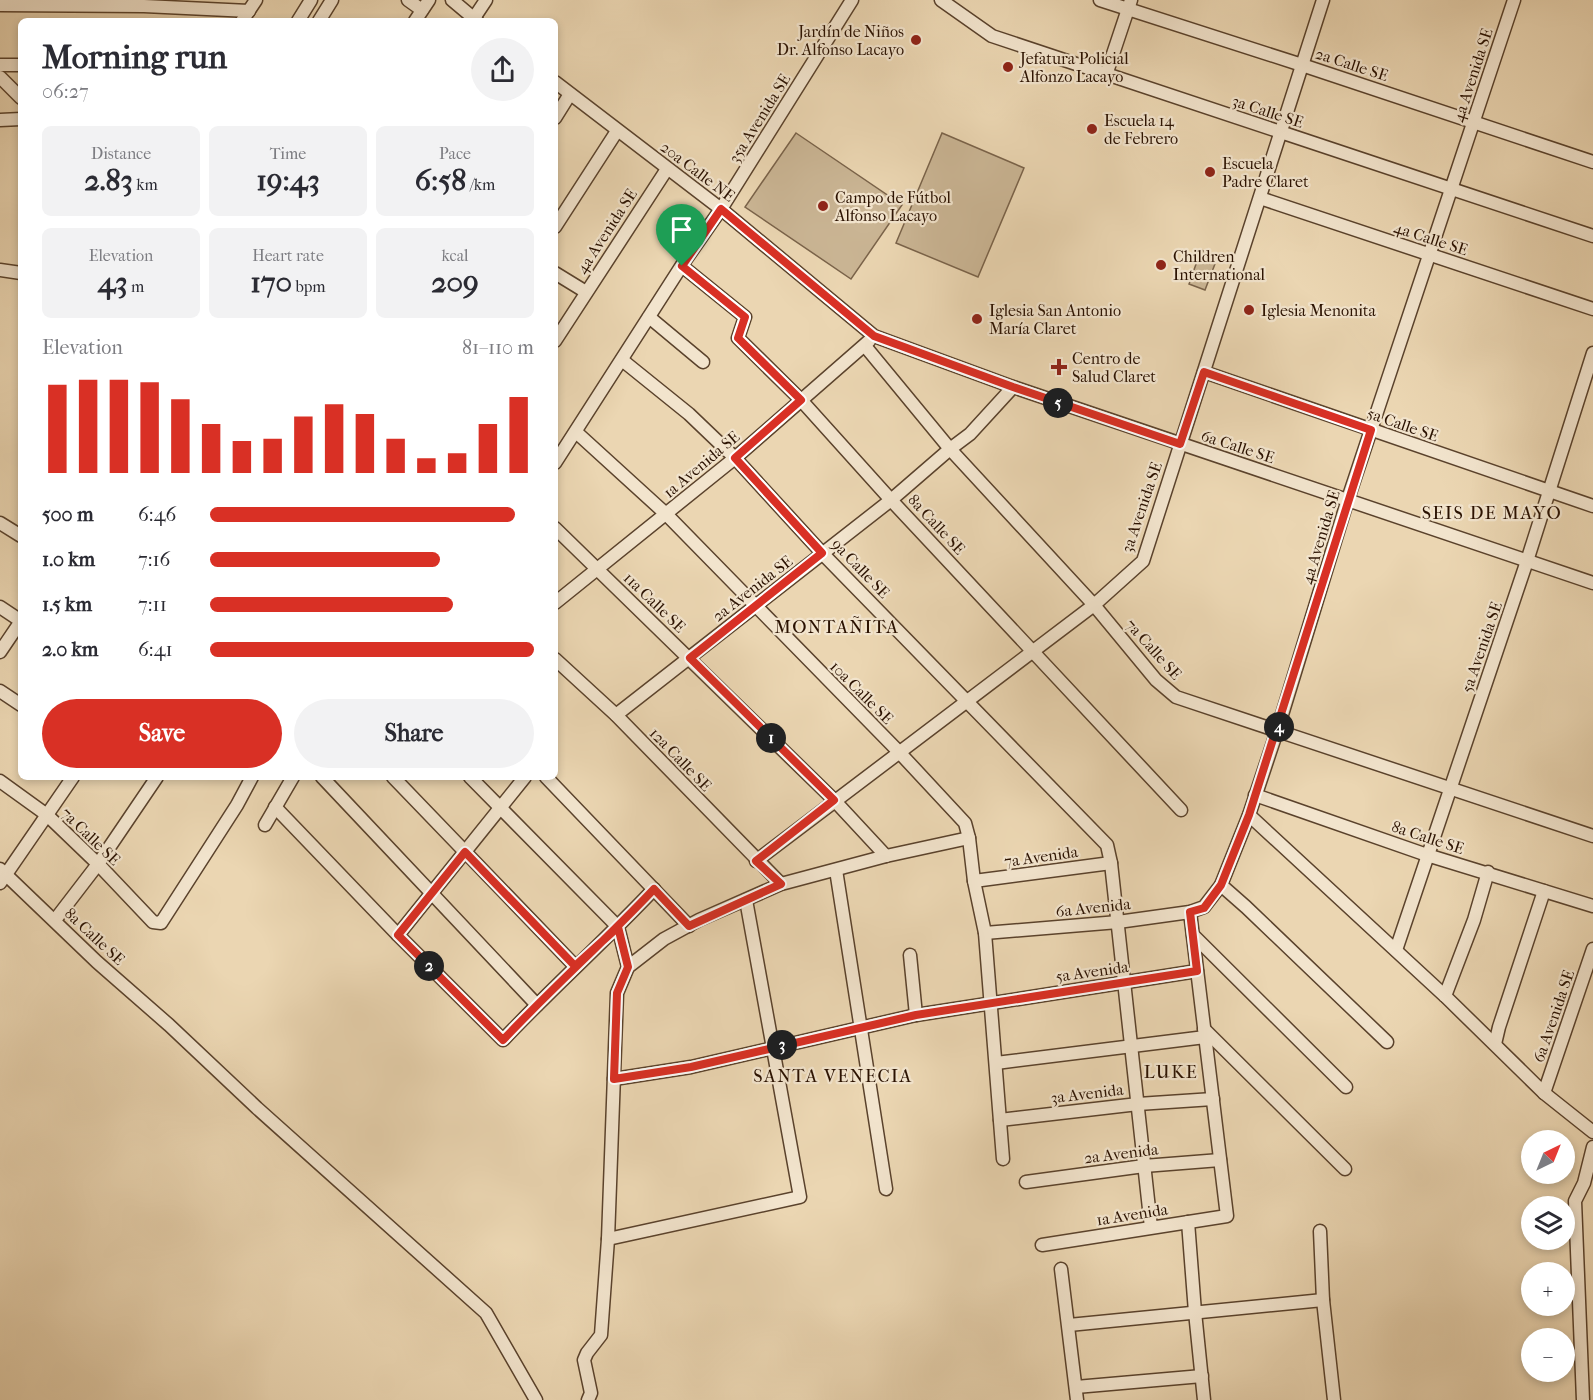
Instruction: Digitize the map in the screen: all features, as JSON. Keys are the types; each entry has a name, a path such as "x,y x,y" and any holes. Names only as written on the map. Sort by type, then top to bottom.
{"street":[{"path":"300,18 311,0"},
{"path":"321,18 332,0"},
{"path":"408,0 426,5 417,18"},
{"path":"452,0 472,18"},
{"path":"475,18 486,0"},
{"name":"35a Avenida SE","path":"558,459 721,209 852,0"},
{"name":"3a Calle SE","path":"941,0 992,36 1593,236"},
{"name":"2a Calle SE","path":"1100,0 1130,5 1593,162"},
{"name":"3a Avenida SE","path":"756,861 1094,605 1143,561 1323,0"},
{"name":"4a Avenida SE","path":"1204,908 1221,885 1249,815 1348,499 1514,0"},
{"path":"0,4 60,2 249,11"},
{"path":"1106,75 1130,5"},
{"path":"0,65 18,65"},
{"path":"0,77 18,95"},
{"name":"20a Calle NE","path":"558,84 721,209 874,336"},
{"path":"558,113 570,94"},
{"path":"0,120 18,119"},
{"path":"558,222 617,131"},
{"name":"4a Avenida SE","path":"558,336 667,169"},
{"name":"4a Calle SE","path":"1260,198 1593,309"},
{"name":"8a Calle SE","path":"682,266 745,317 738,338 801,400 891,500 1181,810"},
{"path":"0,270 18,273"},
{"path":"558,275 586,292"},
{"path":"649,317 703,363"},
{"name":"1a Avenida SE","path":"558,601 735,458 874,336"},
{"name":"6a Calle SE","path":"874,336 1013,387 1593,583"},
{"name":"7a Calle SE","path":"865,346 950,449 1094,605 1156,680 1176,697 1593,836"},
{"name":"5a Avenida SE","path":"1396,950 1527,561 1593,353"},
{"name":"9a Calle SE","path":"622,360 689,414 735,458 822,553 1107,845 1118,922 1151,1227"},
{"name":"5a Calle SE","path":"1204,372 1593,506"},
{"name":"2a Avenida SE","path":"616,715 891,500 970,434 1013,387"},
{"name":"10a Calle SE","path":"576,432 666,514 899,752 965,823 985,933 1004,1159"},
{"path":"0,523 18,530"},
{"name":"11a Calle SE","path":"558,531 834,800 886,856"},
{"path":"0,607 18,619"},
{"path":"0,652 18,625"},
{"name":"12a Calle SE","path":"558,662 616,715 756,861 781,884"},
{"path":"0,691 18,703"},
{"path":"2,876 71,780"},
{"path":"55,920 98,864 156,780"},
{"name":"7a Calle SE","path":"0,781 47,816 98,864 153,922 161,923 237,805 250,780"},
{"path":"265,825 290,780"},
{"path":"325,780 537,1005"},
{"path":"396,780 575,966"},
{"path":"473,780 618,927 628,967"},
{"path":"398,935 523,780"},
{"path":"549,780 689,926"},
{"name":"8a Calle SE","path":"1255,795 1427,855 1593,906"},
{"path":"275,807 503,1040 654,889"},
{"path":"1249,815 1496,1044 1544,1093 1593,1132"},
{"path":"588,1400 591,1393 584,1360 586,1353 601,1335 608,1239 617,993 628,967 664,939 781,884 886,856 969,838"},
{"name":"7a Avenida","path":"974,881 1111,863"},
{"path":"836,870 886,1189"},
{"path":"1445,996 1474,920 1488,872"},
{"name":"8a Calle SE","path":"2,876 55,920 97,962 169,1025 257,1108 486,1313 536,1400"},
{"path":"1221,885 1387,1042"},
{"path":"1496,1044 1499,1027 1544,891"},
{"path":"608,1239 800,1197 746,900"},
{"name":"6a Avenida","path":"985,933 1118,922 1204,908"},
{"path":"1190,912 1220,1161"},
{"path":"1193,934 1346,1087"},
{"name":"6a Avenida SE","path":"1544,1093 1593,949"},
{"path":"910,955 916,1015"},
{"name":"5a Avenida","path":"614,1079 691,1067 916,1015 1197,971"},
{"path":"996,1063 1131,1046 1205,1033"},
{"path":"1205,1033 1345,1169"},
{"name":"3a Avenida","path":"1000,1120 1138,1104 1213,1099"},
{"path":"1583,1400 1575,1202 1584,1184 1593,1147"},
{"name":"2a Avenida","path":"1026,1182 1144,1166 1220,1161"},
{"name":"1a Avenida","path":"1042,1245 1227,1216 1220,1161"},
{"path":"1188,1222 1204,1400"},
{"path":"1320,1231 1323,1300 1334,1400"},
{"path":"1061,1269 1077,1400"},
{"path":"1069,1325 1323,1300"},
{"path":"1076,1387 1202,1376"}],"shaded area":[{"name":"Campo de Fútbol Alfonso Lacayo","path":"796,133 902,205 851,279 745,207"},
{"path":"942,133 1024,168 978,277 896,243"},
{"path":"1201,250 1218,256 1205,290 1189,284"}],"place":[{"name":"Jardín de Niños Dr. Alfonso Lacayo","path":"916,40"},
{"name":"Jefatura Policial Alfonzo Lacayo","path":"1008,67"},
{"name":"Escuela 14 de Febrero","path":"1092,129"},
{"name":"Escuela Padre Claret","path":"1210,172"},
{"name":"Campo de Fútbol Alfonso Lacayo","path":"823,206"},
{"name":"Children International","path":"1161,265"},
{"name":"Iglesia Menonita","path":"1249,310"},
{"name":"Iglesia San Antonio María Claret","path":"977,319"},
{"name":"Centro de Salud Claret","path":"1059,367"}],"district":[{"name":"SEIS DE MAYO","path":"1492,513"},
{"name":"MONTAÑITA","path":"837,627"},
{"name":"LUKE","path":"1171,1072"},
{"name":"SANTA VENECIA","path":"833,1076"}],"route":[{"path":"682,266 721,209 874,336 1013,387 1180,444 1204,372 1371,430 1313,619 1249,815 1221,885 1204,908 1190,912 1197,971 916,1015 691,1067 614,1079 617,993 628,967 618,927 575,966 465,852 398,935 503,1040 575,966 618,927 654,889 689,926 781,884 756,861 834,800 690,658 822,553 735,458 801,400 738,338 745,317 682,266"}]}
